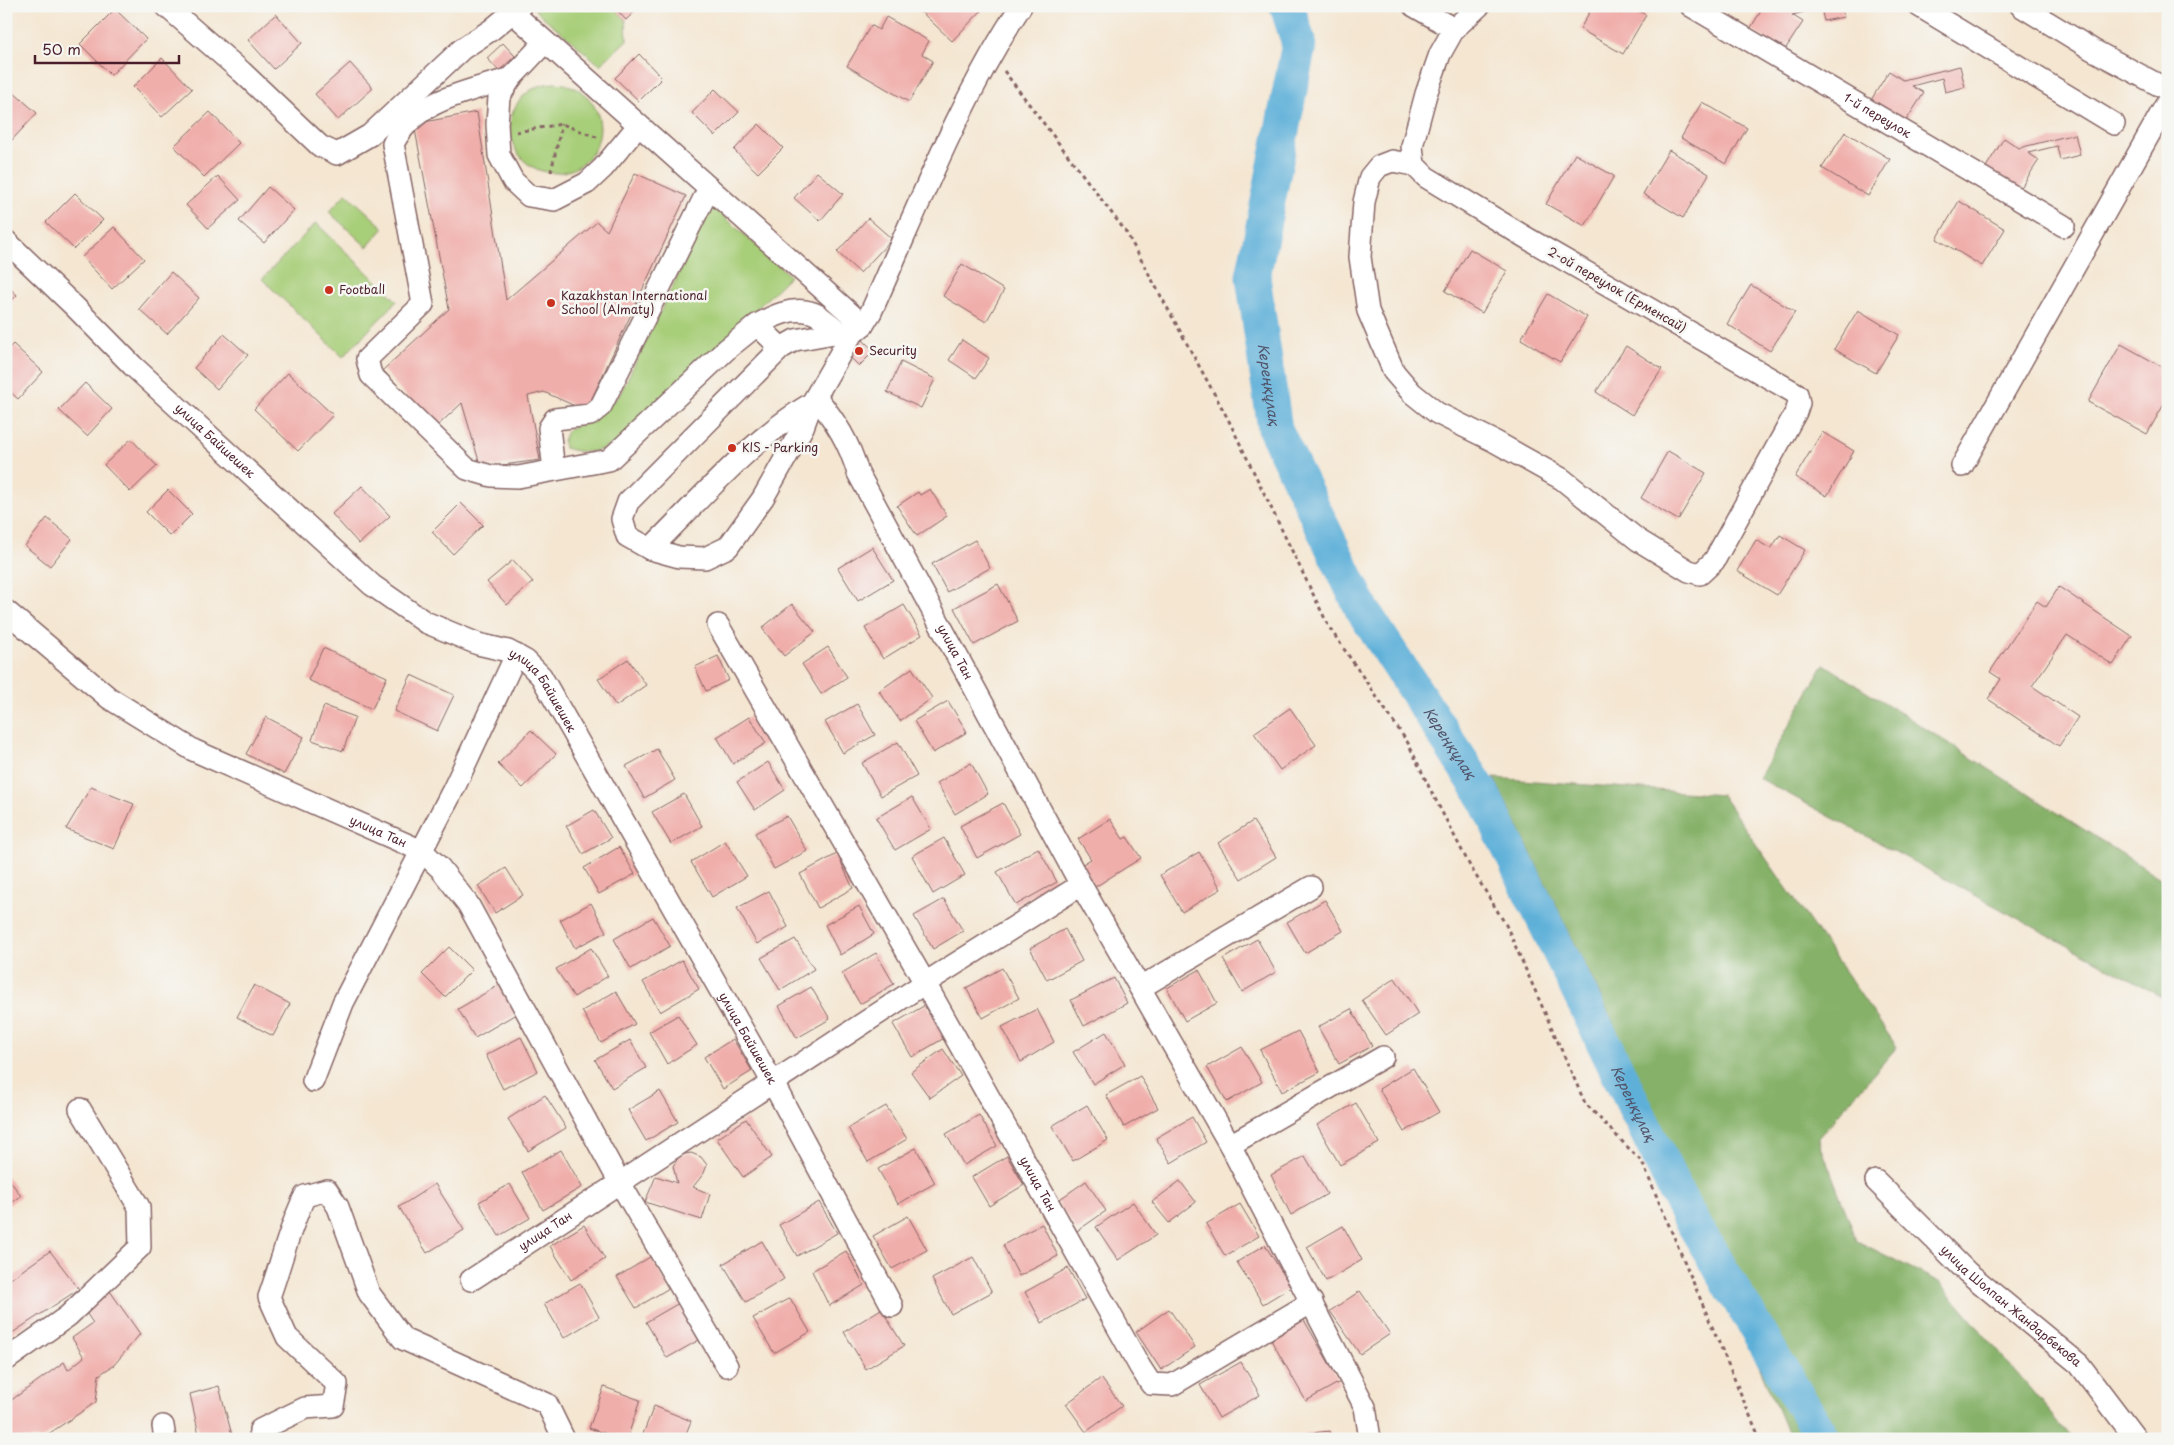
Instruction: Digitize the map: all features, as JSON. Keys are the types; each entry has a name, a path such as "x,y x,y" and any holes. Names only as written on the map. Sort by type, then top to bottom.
{"street":[{"path":"166,6 242,72 320,146 337,154 370,135 462,49 491,30 516,9 544,42 709,188 851,331"},
{"path":"851,331 795,340 781,348 628,502 622,519 627,536 650,549 679,557 705,558 728,547 763,498 803,427 814,400 851,331 871,312 954,128 992,54 1021,6"},
{"path":"1414,6 1454,29"},
{"path":"1414,165 1412,146 1426,94 1440,54 1454,29 1479,6"},
{"name":"1-й переулок","path":"1691,6 2064,226"},
{"path":"1919,6 2114,124"},
{"path":"2021,6 2094,50 2168,90"},
{"path":"544,42 511,78 499,97 497,124 499,155 513,181 529,196 554,200 588,183 638,126"},
{"path":"511,78 431,104 401,129 393,144 423,304 367,359 371,375 467,469 491,476 518,477 609,460 727,349 757,325 774,315 791,311 811,312 851,331"},
{"path":"1962,466 2168,101"},
{"name":"2-ой переулок (Ерменсай)","path":"1392,161 1414,165 1426,177 1525,237 1797,394 1799,402 1796,412 1714,561 1700,574 1689,571 1638,540 1562,479 1494,441 1437,413 1412,393 1394,372 1368,311 1360,257 1364,202 1370,178 1379,166 1392,161"},
{"path":"554,470 549,428 555,419 590,415 600,406 709,188"},
{"name":"улица Байшешек","path":"6,241 76,307 134,366 372,585 425,622 478,644 508,651 526,661 542,676 773,1083 892,1306"},
{"path":"757,325 781,348"},
{"path":"650,549 750,450 814,400"},
{"name":"улица Тан","path":"814,400 833,418 851,449 858,473 1081,885 1230,1145 1366,1407 1370,1439"},
{"name":"улица Тан","path":"6,611 109,698 193,750 422,851 440,868 468,904 620,1183 727,1366"},
{"name":"улица Тан","path":"718,625 926,983 1151,1384 1172,1385 1312,1302"},
{"path":"313,1082 343,1003 422,851 516,655"},
{"name":"улица Тан","path":"471,1280 926,983 1081,885"},
{"path":"1140,988 1311,887"},
{"path":"1230,1145 1383,1058"},
{"path":"6,1360 68,1316 140,1247 139,1207 80,1109"},
{"name":"улица Шолпан Жандарбекова","path":"1876,1181 1967,1272 2079,1364 2136,1439"},
{"path":"263,1439 260,1430 304,1408 333,1406 337,1384 287,1337 269,1297 282,1262 294,1219 305,1196 327,1190 338,1207 369,1293 403,1339 547,1404 564,1439"}],"path":[{"path":"992,54 1126,232 1228,419 1329,627 1408,743 1428,787 1470,866 1506,925 1586,1103 1642,1162 1760,1439"},
{"path":"551,172 562,124"},
{"path":"511,133 562,124 599,138"}],"green space":[{"path":"536,6 613,6 626,20 627,40 600,65 535,10"},
{"path":"555,83 572,87 587,96 596,111 600,128 596,145 587,160 572,169 555,173 538,169 523,160 514,145 510,128 514,111 523,96 538,87"},
{"path":"346,193 384,228 367,247 329,212"},
{"path":"711,208 719,212 790,276 629,435 606,448 592,452 575,451 565,448 563,441 567,431 597,415 619,396"},
{"name":"Football","path":"316,223 397,301 343,357 262,279"},
{"path":"1824,664 2168,883 2168,1000 1759,778"},
{"path":"1494,778 1722,795 1897,1047 1818,1138 1857,1241 1939,1282 2073,1439 1790,1439 1612,1020"}],"building":[{"path":"613,6 640,6 626,20"},
{"path":"915,6 986,6 952,41"},
{"path":"1593,6 1630,6 1646,15 1623,54 1580,29"},
{"path":"1764,6 1778,6 1782,9 1794,6 1841,6 1844,17 1824,21 1821,8 1792,15 1803,22 1784,51 1750,29"},
{"path":"115,9 146,39 111,75 80,44"},
{"path":"276,14 302,43 274,69 248,40"},
{"path":"886,17 929,41 922,54 933,61 909,102 847,66 871,25 879,30"},
{"path":"503,43 515,56 499,71 487,58"},
{"path":"639,54 662,78 639,101 615,78"},
{"path":"162,58 192,89 162,117 133,87"},
{"path":"350,63 373,88 338,120 315,94"},
{"path":"1960,66 1965,87 1945,92 1942,78 1912,86 1924,93 1905,122 1871,100 1889,71 1903,80"},
{"path":"6,86 37,113 11,141 6,137"},
{"path":"715,89 739,112 715,136 692,113"},
{"path":"1702,102 1747,128 1726,164 1681,138"},
{"path":"210,112 239,143 204,177 174,146"},
{"path":"477,112 506,300 597,222 607,231 635,173 686,196 586,411 544,392 528,396 540,460 481,468 462,403 435,428 383,370 449,309 414,124"},
{"path":"759,124 783,148 758,173 734,150"},
{"path":"1845,132 1890,159 1868,196 1822,168"},
{"path":"2075,134 2080,155 2060,160 2057,146 2028,153 2039,160 2020,189 1986,167 2004,138 2019,148"},
{"path":"1669,150 1709,174 1683,218 1643,194"},
{"path":"1575,154 1614,176 1585,226 1546,204"},
{"path":"817,172 843,194 820,221 794,198"},
{"path":"218,176 240,200 208,228 186,205"},
{"path":"268,187 294,210 264,243 239,221"},
{"path":"75,193 103,220 74,249 46,222"},
{"path":"1959,201 2005,229 1982,266 1937,239"},
{"path":"868,218 892,239 860,273 837,252"},
{"path":"114,227 144,259 112,289 82,257"},
{"path":"1470,249 1507,271 1482,313 1445,291"},
{"path":"962,264 1004,290 986,322 943,296"},
{"path":"171,272 199,298 167,334 139,309"},
{"path":"6,285 17,295 6,306"},
{"path":"1751,285 1795,312 1770,351 1727,324"},
{"path":"1548,294 1587,317 1560,362 1521,339"},
{"path":"1858,310 1899,335 1876,373 1834,349"},
{"path":"224,334 248,355 217,389 194,368"},
{"name":"Security","path":"859,336 874,351 859,366 844,351"},
{"path":"962,340 989,358 976,378 949,360"},
{"path":"13,344 43,372 18,399 6,388 6,351"},
{"path":"2121,344 2168,370 2168,397 2147,434 2088,402"},
{"path":"1626,346 1662,369 1632,415 1596,392"},
{"path":"901,362 935,379 921,408 887,392"},
{"path":"288,373 333,415 298,451 254,409"},
{"path":"85,383 112,409 87,436 59,410"},
{"path":"1822,432 1854,451 1827,496 1795,477"},
{"path":"131,439 157,466 130,492 104,465"},
{"path":"1668,451 1706,473 1678,520 1641,498"},
{"path":"362,486 390,516 359,544 332,514"},
{"path":"930,489 947,516 917,536 897,506 918,492 920,495"},
{"path":"168,490 192,514 170,536 146,512"},
{"path":"461,503 483,525 453,554 432,532"},
{"path":"47,518 72,539 50,566 25,546"},
{"path":"1780,535 1805,550 1777,595 1737,571 1756,540 1771,549"},
{"path":"975,540 990,568 947,592 932,564"},
{"path":"872,547 893,580 858,601 838,568"},
{"path":"513,560 533,582 507,605 487,582"},
{"path":"998,584 1018,621 974,645 954,608"},
{"path":"2059,587 2132,636 2113,665 2067,635 2032,686 2078,717 2059,746 1988,699 2001,679 1990,672 2037,601 2046,607"},
{"path":"792,604 815,632 784,656 762,628"},
{"path":"904,605 922,635 883,659 865,628"},
{"path":"828,647 847,677 821,694 802,664"},
{"path":"323,648 387,677 372,709 308,680"},
{"path":"718,656 729,680 706,691 695,667"},
{"path":"628,659 646,685 616,706 598,679"},
{"path":"912,668 932,698 900,721 879,691"},
{"path":"411,675 454,695 437,731 394,711"},
{"path":"948,701 967,732 933,753 914,721"},
{"path":"857,704 875,735 843,753 825,722"},
{"path":"324,706 355,717 343,751 312,740"},
{"path":"1290,708 1316,745 1280,770 1254,733"},
{"path":"266,717 304,737 284,774 246,754"},
{"path":"749,717 766,743 733,764 717,737"},
{"path":"531,730 556,754 523,788 498,764"},
{"path":"898,742 917,776 881,796 862,763"},
{"path":"657,749 675,780 644,798 626,766"},
{"path":"768,762 785,790 755,810 737,782"},
{"path":"971,763 988,794 955,814 937,783"},
{"path":"91,787 134,804 114,849 66,829"},
{"path":"684,794 702,826 671,844 652,812"},
{"path":"912,797 931,829 895,850 876,818"},
{"path":"1003,803 1020,834 977,858 960,826"},
{"path":"594,810 611,838 583,854 566,826"},
{"path":"787,816 807,851 774,869 755,833"},
{"path":"1110,819 1123,839 1127,837 1141,858 1095,887 1081,865 1091,859 1078,839"},
{"path":"1253,821 1276,857 1241,879 1218,843"},
{"path":"944,838 965,875 933,894 912,856"},
{"path":"725,841 747,876 712,897 691,862"},
{"path":"619,847 635,874 599,894 584,868"},
{"path":"1038,848 1057,882 1016,905 997,872"},
{"path":"1199,852 1221,889 1182,912 1160,875"},
{"path":"837,854 853,888 818,908 800,874"},
{"path":"506,868 523,895 495,913 478,886"},
{"path":"769,891 788,927 757,944 737,908"},
{"path":"944,899 963,931 933,949 914,916"},
{"path":"1325,900 1343,931 1305,953 1287,922"},
{"path":"591,903 606,932 575,948 560,920"},
{"path":"859,906 874,934 840,955 825,925"},
{"path":"653,917 670,946 631,969 614,939"},
{"path":"1065,929 1082,961 1047,980 1030,948"},
{"path":"795,939 814,969 780,990 761,958"},
{"path":"1257,939 1276,972 1242,992 1223,959"},
{"path":"449,947 472,970 445,997 422,974"},
{"path":"591,948 608,976 574,997 556,969"},
{"path":"876,953 894,984 860,1004 842,973"},
{"path":"682,960 699,989 660,1012 643,982"},
{"path":"1002,968 1019,998 983,1018 966,988"},
{"path":"1199,970 1217,1003 1185,1021 1167,988"},
{"path":"1114,978 1127,1003 1084,1026 1071,1000"},
{"path":"1395,978 1418,1014 1386,1035 1362,1000"},
{"path":"254,985 290,1004 273,1036 237,1017"},
{"path":"499,985 516,1014 475,1038 458,1009"},
{"path":"811,987 830,1019 797,1038 779,1006"},
{"path":"616,991 635,1024 601,1043 582,1011"},
{"path":"927,1004 946,1037 912,1057 893,1024"},
{"path":"1037,1009 1054,1042 1021,1062 1002,1027"},
{"path":"1351,1009 1372,1046 1339,1064 1318,1027"},
{"path":"678,1015 697,1045 667,1064 649,1032"},
{"path":"1298,1031 1320,1072 1282,1092 1260,1050"},
{"path":"1106,1032 1125,1064 1093,1084 1073,1052"},
{"path":"521,1037 538,1071 503,1089 486,1055"},
{"path":"733,1039 752,1071 723,1089 704,1057"},
{"path":"630,1040 646,1068 612,1088 595,1060"},
{"path":"1242,1047 1262,1082 1227,1102 1207,1067"},
{"path":"943,1049 961,1076 930,1098 911,1072"},
{"path":"1413,1068 1439,1112 1404,1132 1379,1089"},
{"path":"1140,1076 1158,1108 1124,1127 1106,1095"},
{"path":"660,1091 678,1122 646,1141 628,1110"},
{"path":"545,1095 566,1128 528,1151 508,1119"},
{"path":"1356,1103 1379,1143 1340,1165 1317,1125"},
{"path":"1087,1105 1108,1140 1073,1161 1052,1126"},
{"path":"886,1106 907,1139 868,1162 848,1128"},
{"path":"979,1115 997,1146 964,1165 946,1134"},
{"path":"1192,1117 1206,1142 1171,1163 1156,1138"},
{"path":"746,1119 772,1157 743,1177 717,1139"},
{"path":"916,1148 935,1183 898,1204 878,1169"},
{"path":"561,1150 582,1187 543,1210 522,1172"},
{"path":"691,1153 701,1157 707,1165 704,1173 693,1187 710,1194 702,1220 645,1202 656,1176 677,1183 673,1166 680,1155"},
{"path":"1007,1156 1024,1185 989,1206 972,1177"},
{"path":"1305,1156 1327,1194 1291,1215 1271,1175"},
{"path":"6,1175 21,1196 6,1207"},
{"path":"1086,1181 1106,1211 1077,1231 1057,1201"},
{"path":"1180,1181 1196,1202 1169,1223 1152,1202"},
{"path":"435,1184 464,1230 427,1253 399,1207"},
{"path":"510,1184 530,1218 499,1236 479,1202"},
{"path":"819,1202 837,1233 797,1256 779,1225"},
{"path":"1133,1202 1156,1235 1118,1260 1096,1227"},
{"path":"1240,1204 1259,1236 1225,1256 1206,1224"},
{"path":"908,1216 927,1250 892,1269 873,1236"},
{"path":"1042,1224 1058,1256 1019,1276 1003,1245"},
{"path":"584,1225 605,1259 571,1280 550,1246"},
{"path":"1343,1226 1362,1260 1326,1281 1307,1247"},
{"path":"762,1241 784,1279 746,1302 723,1264"},
{"path":"1265,1245 1291,1287 1263,1304 1237,1262"},
{"path":"50,1251 79,1289 6,1337 6,1282"},
{"path":"846,1251 864,1285 829,1306 812,1271"},
{"path":"650,1257 669,1288 636,1308 617,1277"},
{"path":"973,1257 992,1292 951,1314 932,1279"},
{"path":"1068,1268 1085,1299 1042,1323 1025,1292"},
{"path":"580,1283 599,1317 564,1338 544,1304"},
{"path":"110,1291 140,1334 114,1365 99,1375 96,1402 41,1439 6,1439 6,1404 64,1362 68,1370 84,1357 72,1338 93,1323 83,1308"},
{"path":"1360,1291 1390,1334 1360,1354 1330,1311"},
{"path":"790,1298 810,1332 774,1353 753,1318"},
{"path":"679,1303 699,1340 667,1358 646,1322"},
{"path":"881,1309 904,1346 866,1369 844,1332"},
{"path":"1169,1309 1195,1347 1161,1370 1136,1332"},
{"path":"1304,1320 1340,1382 1306,1401 1271,1340"},
{"path":"1241,1362 1260,1395 1219,1418 1200,1385"},
{"path":"1101,1378 1122,1406 1086,1432 1066,1404"},
{"path":"219,1386 233,1439 200,1439 190,1394"},
{"path":"604,1387 640,1400 627,1439 621,1439 589,1428"},
{"path":"654,1406 691,1421 684,1439 641,1439"},
{"path":"1330,1431 1330,1439 1304,1439 1304,1434"}],"waterway":[{"name":"Кереңқұлақ","path":"1287,6 1299,44 1253,277 1275,429 1362,609 1482,793 1684,1208 1823,1439"}],"place":[{"name":"Football","path":"329,290"},
{"name":"Kazakhstan International School (Almaty)","path":"551,303"},
{"name":"Security","path":"859,351"},
{"name":"KIS - Parking","path":"732,448"}]}
